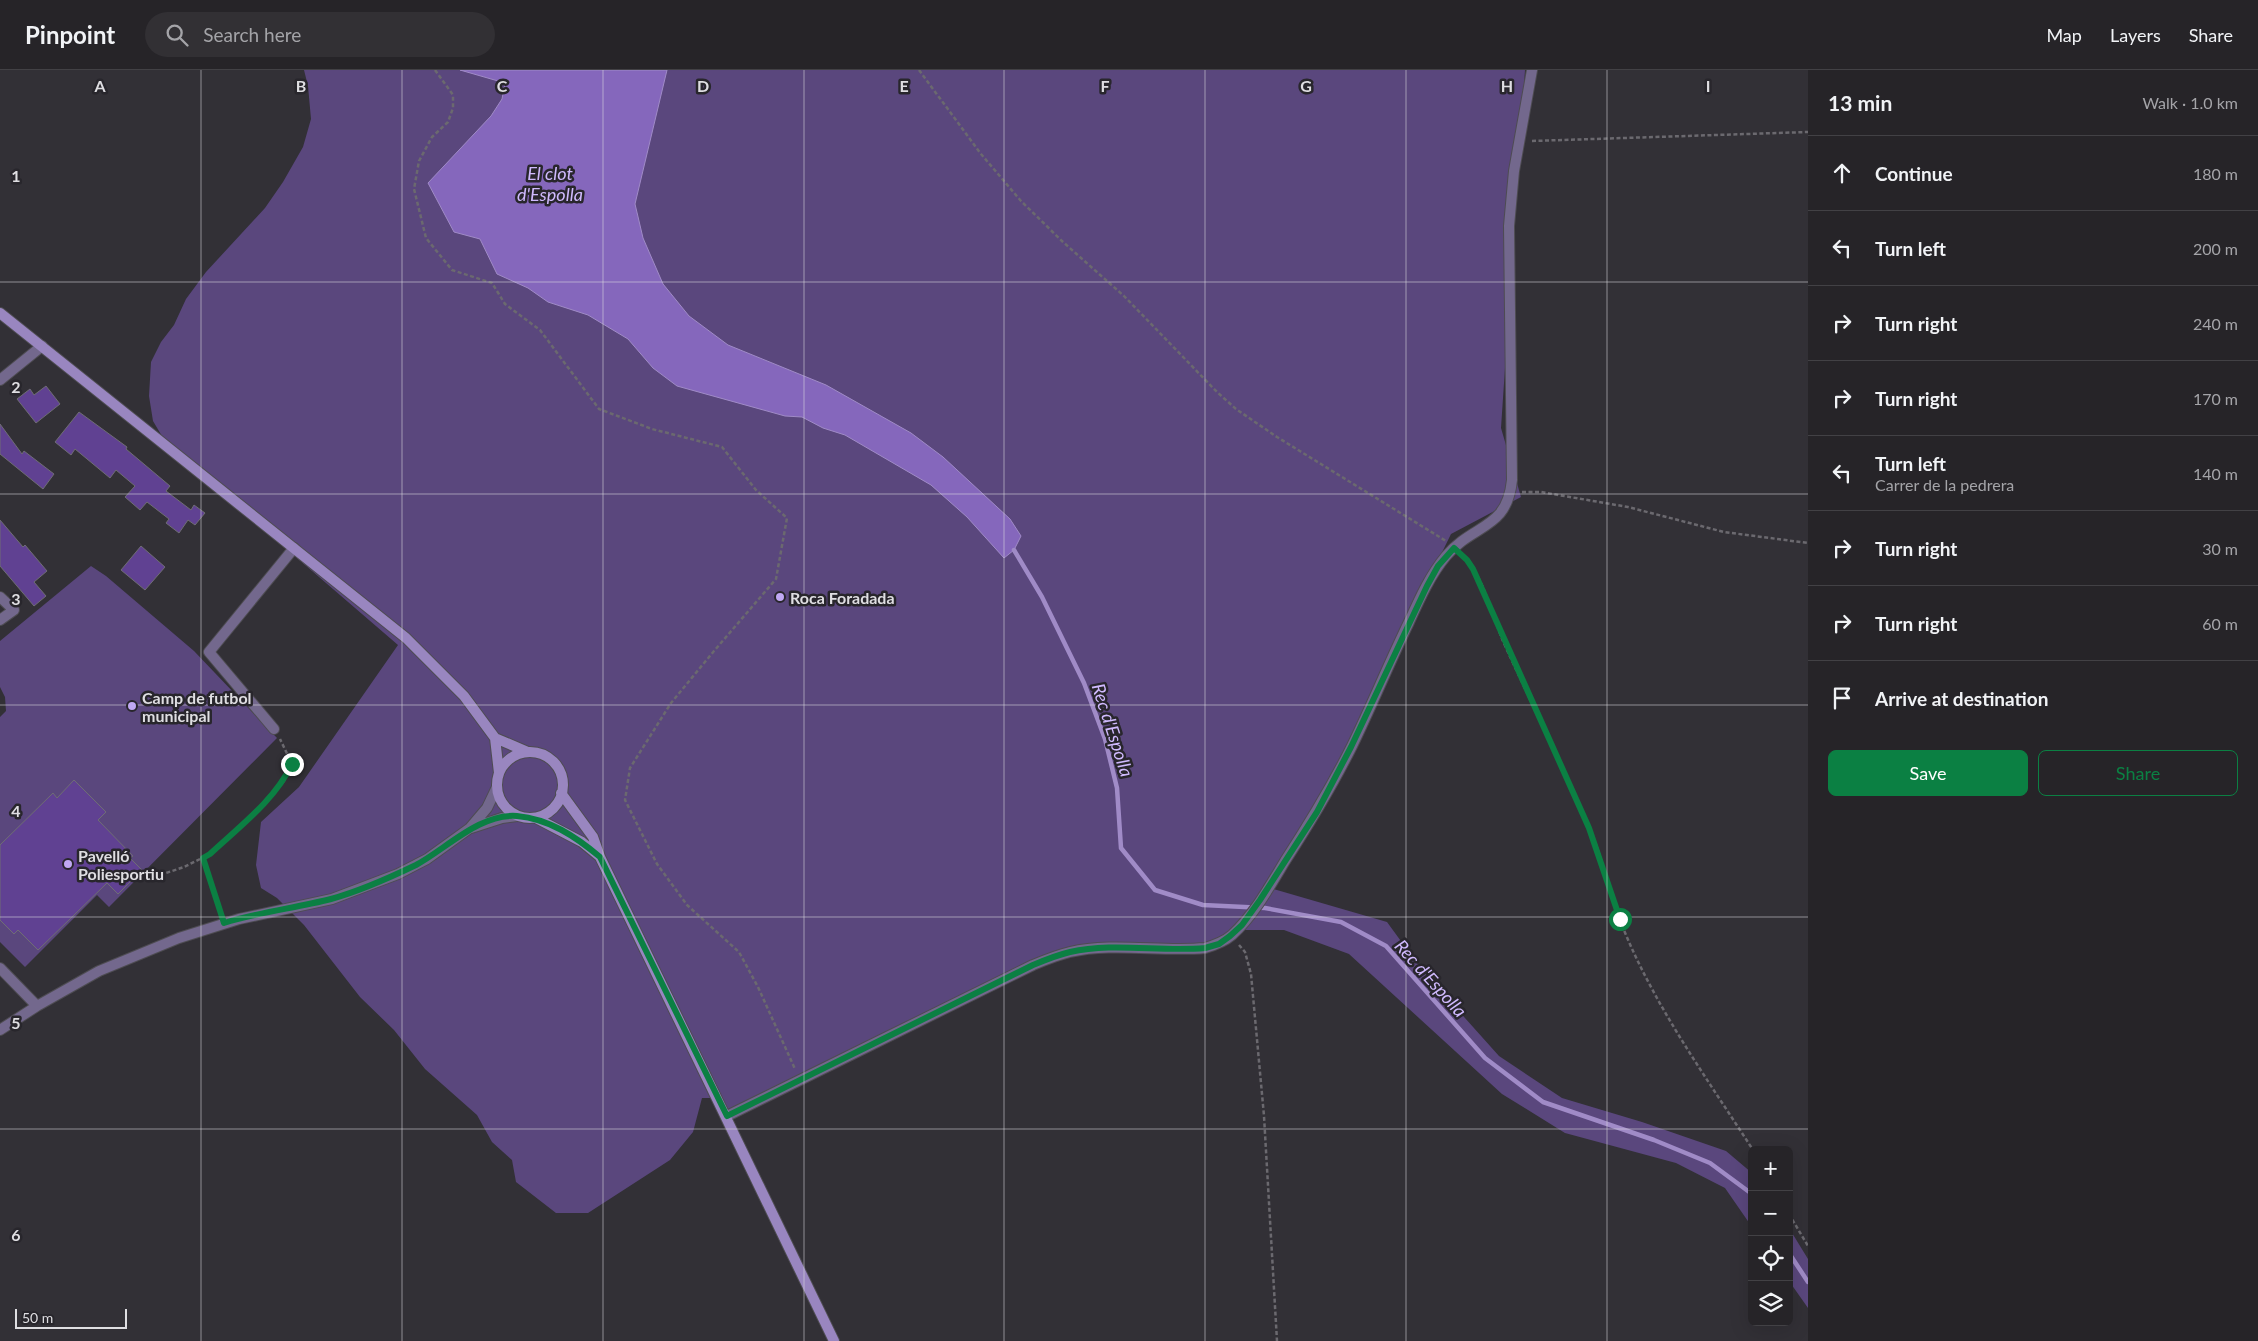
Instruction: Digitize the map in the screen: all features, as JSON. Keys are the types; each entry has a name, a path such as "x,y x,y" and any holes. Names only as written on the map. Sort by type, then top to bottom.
{"main road":[{"path":"0,313 406,638 464,696 495,738 499,773 496,787 503,805 517,816 536,818 582,842 600,857"},
{"path":"495,738 528,752 540,754 555,764 561,775 562,793 593,837 600,857 727,1116 834,1341"},
{"path":"499,773 510,758 528,752"},
{"path":"536,818 552,809 562,793"}],"street":[{"path":"727,1116 1052,957 1070,952 1094,949 1205,948 1219,944 1230,936 1250,914 1317,812 1351,747 1438,566 1454,548 1502,514 1510,492 1509,242 1511,199 1518,142 1532,70"},
{"path":"0,380 42,346"},
{"path":"274,729 209,652 294,548"},
{"path":"0,597 14,610 0,620"},
{"path":"0,1030 36,1006 99,971 179,938 224,923 332,899 368,886 427,859 470,828 487,808 496,787"},
{"path":"470,828 502,818 517,816"},
{"path":"0,968 36,1006"}],"path":[{"path":"435,70 454,95 453,108 448,122 432,137 419,161 414,189 426,238 452,270 492,283 505,304 540,330 599,409 652,429 722,447 756,490 787,518 776,579 671,703 630,768 625,800 657,864 687,905 739,952 758,987 801,1081"},
{"path":"919,70 981,154 1021,201 1063,242 1124,296 1217,392 1236,409 1277,437 1437,535 1467,560 1473,569 1589,828 1604,866 1614,904 1634,952 1687,1048 1750,1146"},
{"path":"1518,142 1808,132"},
{"path":"1510,492 1541,492 1628,507 1724,532 1808,544"},
{"path":"154,877 184,867 210,854 253,814 284,781 292,764 287,750 274,729"},
{"path":"203,858 224,923"},
{"path":"1230,936 1246,952 1251,974 1264,1116 1277,1341"},
{"path":"1793,1221 1808,1246"}],"shaded area":[{"path":"304,70 1525,70 1501,428 1521,497 1451,534 1315,812 1263,886 1387,922 1422,970 1499,1056 1562,1098 1642,1122 1726,1151 1748,1170 1748,1221 1725,1188 1676,1163 1565,1133 1502,1094 1349,954 1284,930 1232,930 1221,945 1064,954 724,1118 714,1098 702,1098 693,1132 670,1160 588,1213 556,1213 516,1182 512,1160 492,1142 477,1115 425,1069 394,1030 360,997 304,925 277,898 261,888 256,865 261,822 299,787 398,645 169,448 153,421 149,396 151,362 161,342 174,325 186,299 206,272 265,208 283,182 303,147 311,119 308,86"},
{"path":"91,566 106,576 194,651 277,738 109,907 97,895 25,967 0,942 0,717 6,711 5,697 0,687 0,641"},
{"path":"1793,1235 1808,1259 1808,1308 1793,1287"}],"water":[{"name":"El clot d'Espolla","path":"460,70 667,70 635,204 643,238 663,284 689,316 728,345 826,385 911,433 943,457 1010,519 1021,536 1014,550 1004,558 967,517 931,485 845,435 823,428 802,417 785,416 677,386 653,368 628,339 588,315 548,302 528,288 497,274 480,239 454,232 428,183 491,116 502,99 505,83"}],"building":[{"path":"46,386 60,404 36,423 17,399 30,389 34,395"},
{"path":"79,412 127,447 126,449 170,486 166,491 191,510 194,505 205,513 195,525 188,520 179,533 166,523 169,519 147,502 140,510 125,497 135,486 116,470 110,478 75,449 71,455 55,442"},
{"path":"0,424 22,454 24,451 54,474 43,489 0,454"},
{"path":"0,520 47,571 34,582 46,596 34,606 0,566"},
{"path":"141,546 165,567 145,590 121,570"},
{"name":"Pavelló Poliesportiu","path":"74,780 106,812 98,820 133,856 130,858 142,870 118,894 107,883 38,950 18,930 14,934 0,920 0,845 53,793 57,798"}],"waterway":[{"name":"Rec d'Espolla","path":"1014,550 1042,597 1084,683 1105,739 1117,788 1121,848 1155,890 1203,905 1265,908 1341,922 1386,946 1485,1058 1543,1102 1654,1140 1710,1163 1748,1191"},
{"name":"Rec d'Espolla","path":"1793,1259 1808,1282"}],"place":[{"name":"Roca Foradada","path":"780,597"},
{"name":"Camp de futbol municipal","path":"132,706"},
{"name":"Pavelló Poliesportiu","path":"68,864"}],"route":[{"path":"292,764 284,781 253,814 210,854 203,858 224,923 332,899 398,874 451,844 470,828 502,818 517,816 536,818 557,827 582,842 600,857 727,1116 1052,957 1070,952 1094,949 1189,950 1219,944 1230,936 1242,925 1260,900 1317,812 1351,747 1427,586 1438,566 1454,548 1467,560 1480,584 1535,712 1589,828 1604,866 1620,919"}]}
